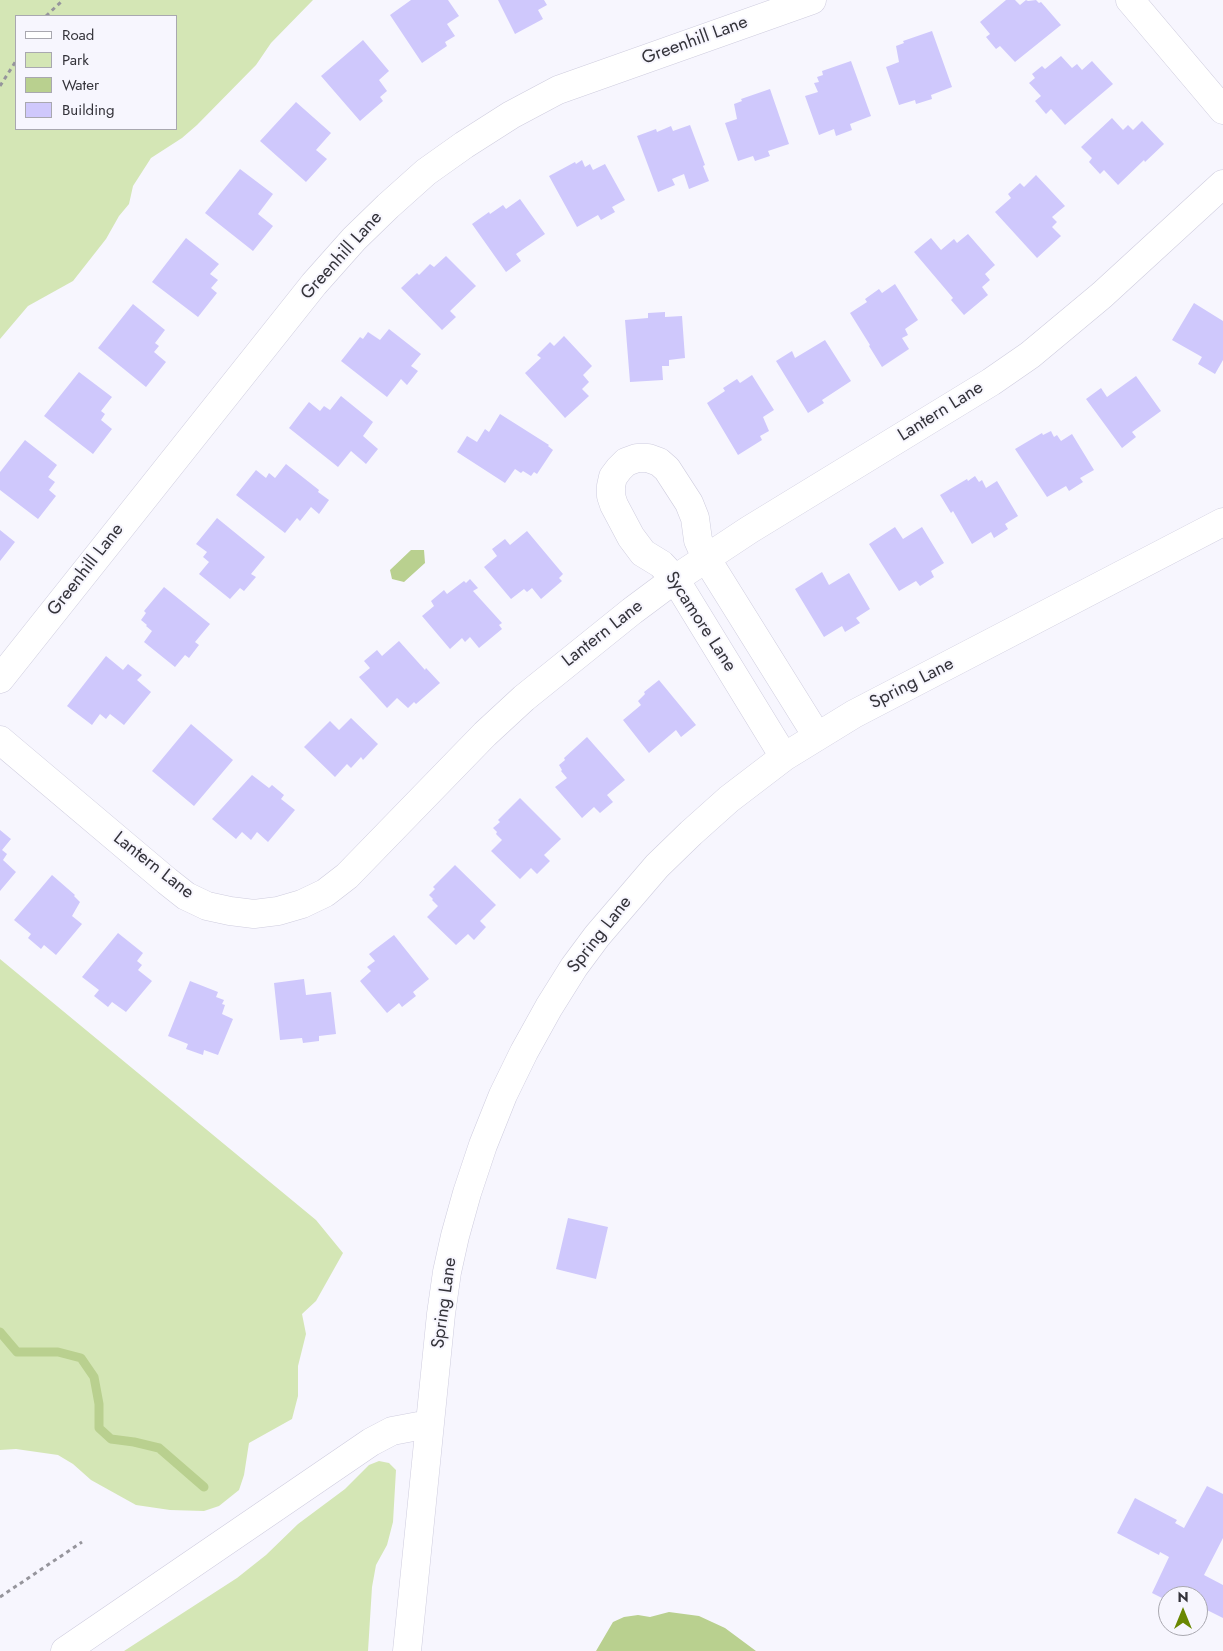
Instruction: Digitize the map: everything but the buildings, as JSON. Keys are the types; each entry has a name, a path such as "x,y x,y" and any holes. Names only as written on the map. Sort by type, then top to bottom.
{"street":[{"name":"Greenhill Lane","path":"0,679 314,284 361,232 426,172 511,115 558,90 812,0"},
{"path":"1130,0 1223,110"},
{"name":"Lantern Lane","path":"0,740 186,896 208,906 254,914 278,911 302,904 325,893 347,876 485,734 524,698 632,611 706,558 991,382 1030,355 1102,295 1223,184"},
{"name":"Sycamore Lane","path":"784,757 676,579 661,564 643,553 631,537 611,496 611,486 614,477 626,462 637,458 648,458 659,462 667,469 689,503 695,518 698,540 706,558 817,736"},
{"name":"Spring Lane","path":"407,1651 429,1424 447,1272 455,1236 483,1145 504,1095 524,1052 548,1008 574,967 597,936 651,873 729,799 784,757 854,714 1223,522"},
{"path":"65,1651 371,1442 392,1431 429,1424"}],"path":[{"path":"47,15 63,0"},
{"path":"0,86 15,63"},
{"path":"0,1597 82,1542"}],"green space":[{"path":"0,0 313,0 271,43 256,65 197,125 182,138 151,158 133,186 129,204 119,216 106,239 73,281 28,306 0,339"},
{"path":"0,959 316,1220 343,1253 316,1301 302,1314 306,1334 298,1366 298,1396 292,1419 249,1443 244,1475 239,1490 219,1506 204,1511 170,1510 136,1505 91,1480 73,1464 58,1455 16,1449 0,1450"},
{"path":"379,1461 389,1463 396,1470 393,1522 387,1545 376,1565 372,1587 368,1651 124,1651 237,1578 266,1555 298,1524 345,1489 369,1465"}],"water":[{"path":"411,550 424,550 425,563 404,582 392,579 390,570"},
{"path":"669,1612 699,1616 725,1628 756,1651 596,1651 613,1622 624,1617 638,1615 650,1617"}],"waterway":[{"path":"0,1332 17,1352 58,1352 81,1358 94,1377 99,1404 99,1428 111,1439 159,1448 204,1487"}]}
